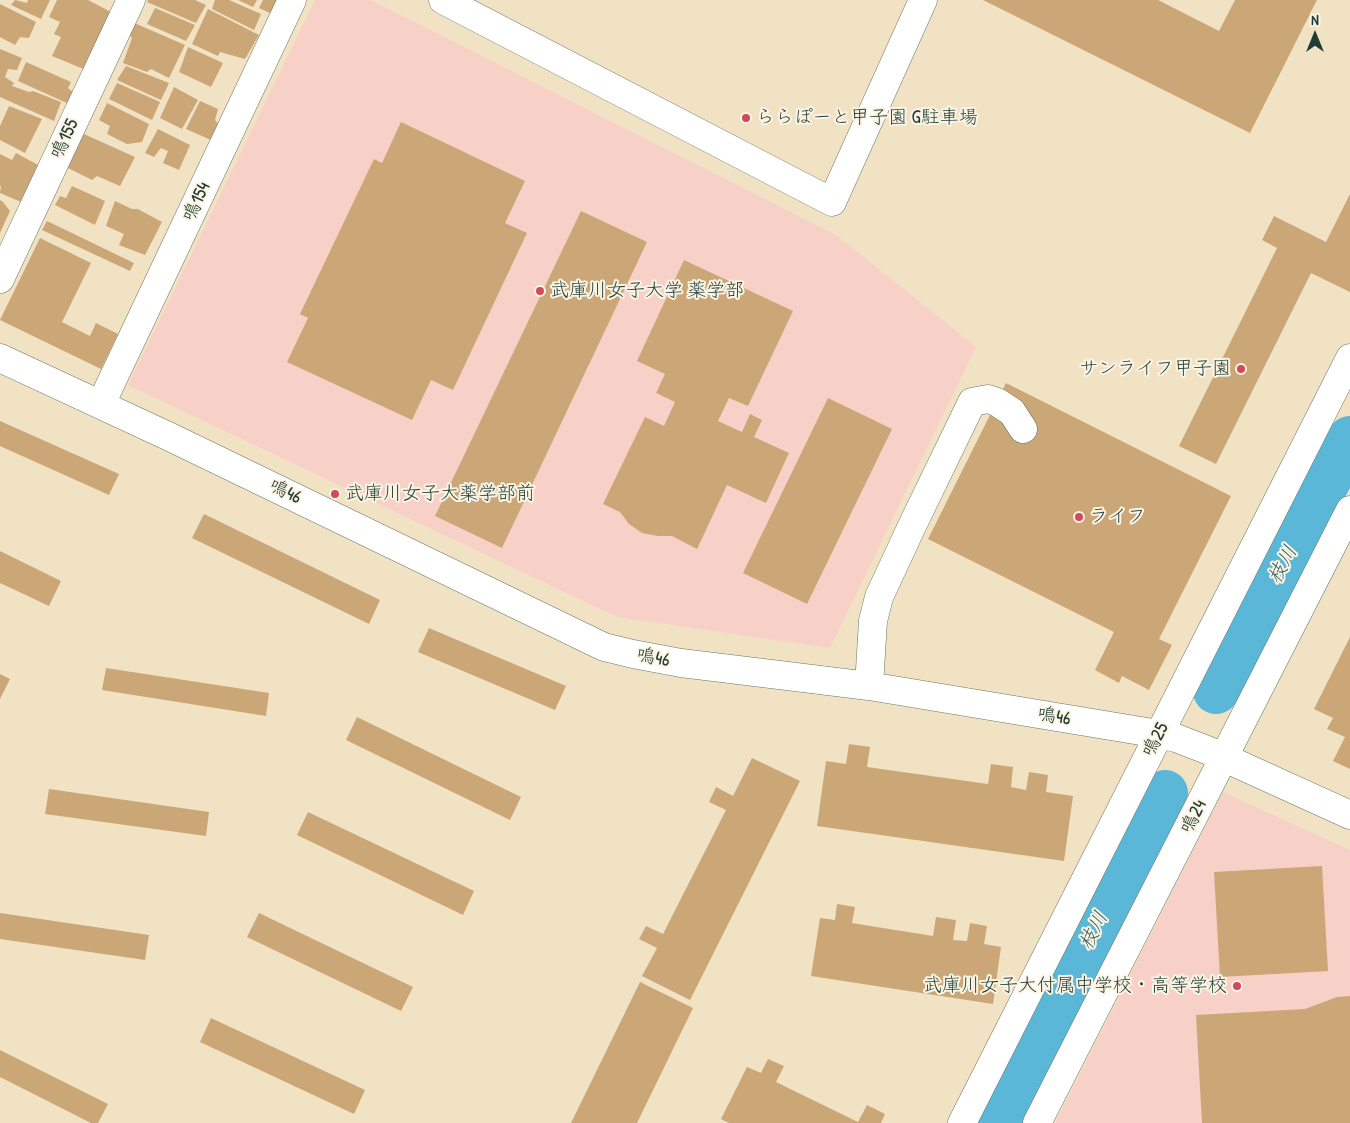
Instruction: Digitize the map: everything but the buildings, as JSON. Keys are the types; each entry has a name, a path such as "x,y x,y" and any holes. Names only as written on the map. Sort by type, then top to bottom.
{"street":[{"name":"鳴155","path":"0,279 131,0"},
{"name":"鳴154","path":"101,404 292,0"},
{"path":"442,0 832,202 922,0"},
{"name":"鳴46","path":"0,358 101,404 604,647 681,663 869,686 1159,734 1176,738 1207,750 1350,815"},
{"name":"鳴25","path":"962,1123 1350,358"},
{"path":"869,686 873,621 879,597 972,402 988,399 997,402 1012,412 1024,429"},
{"name":"鳴24","path":"1037,1123 1350,510"}],"shaded area":[{"name":"武庫川女子大学 薬学部","path":"315,0 371,0 836,235 976,347 830,648 617,617 128,385"},
{"name":"武庫川女子大付属中学校・高等学校","path":"1223,792 1350,850 1350,1123 1055,1123"}],"waterway":[{"name":"枝川","path":"1216,691 1350,439"},
{"name":"枝川","path":"997,1123 1165,793"}],"place":[{"name":"ららぽーと甲子園 G駐車場","path":"746,118"},
{"name":"武庫川女子大学 薬学部","path":"540,291"},
{"name":"サンライフ甲子園","path":"1241,369"},
{"name":"武庫川女子大薬学部前","path":"335,494"},
{"name":"ライフ","path":"1079,517"},
{"name":"武庫川女子大付属中学校・高等学校","path":"1237,986"}]}
